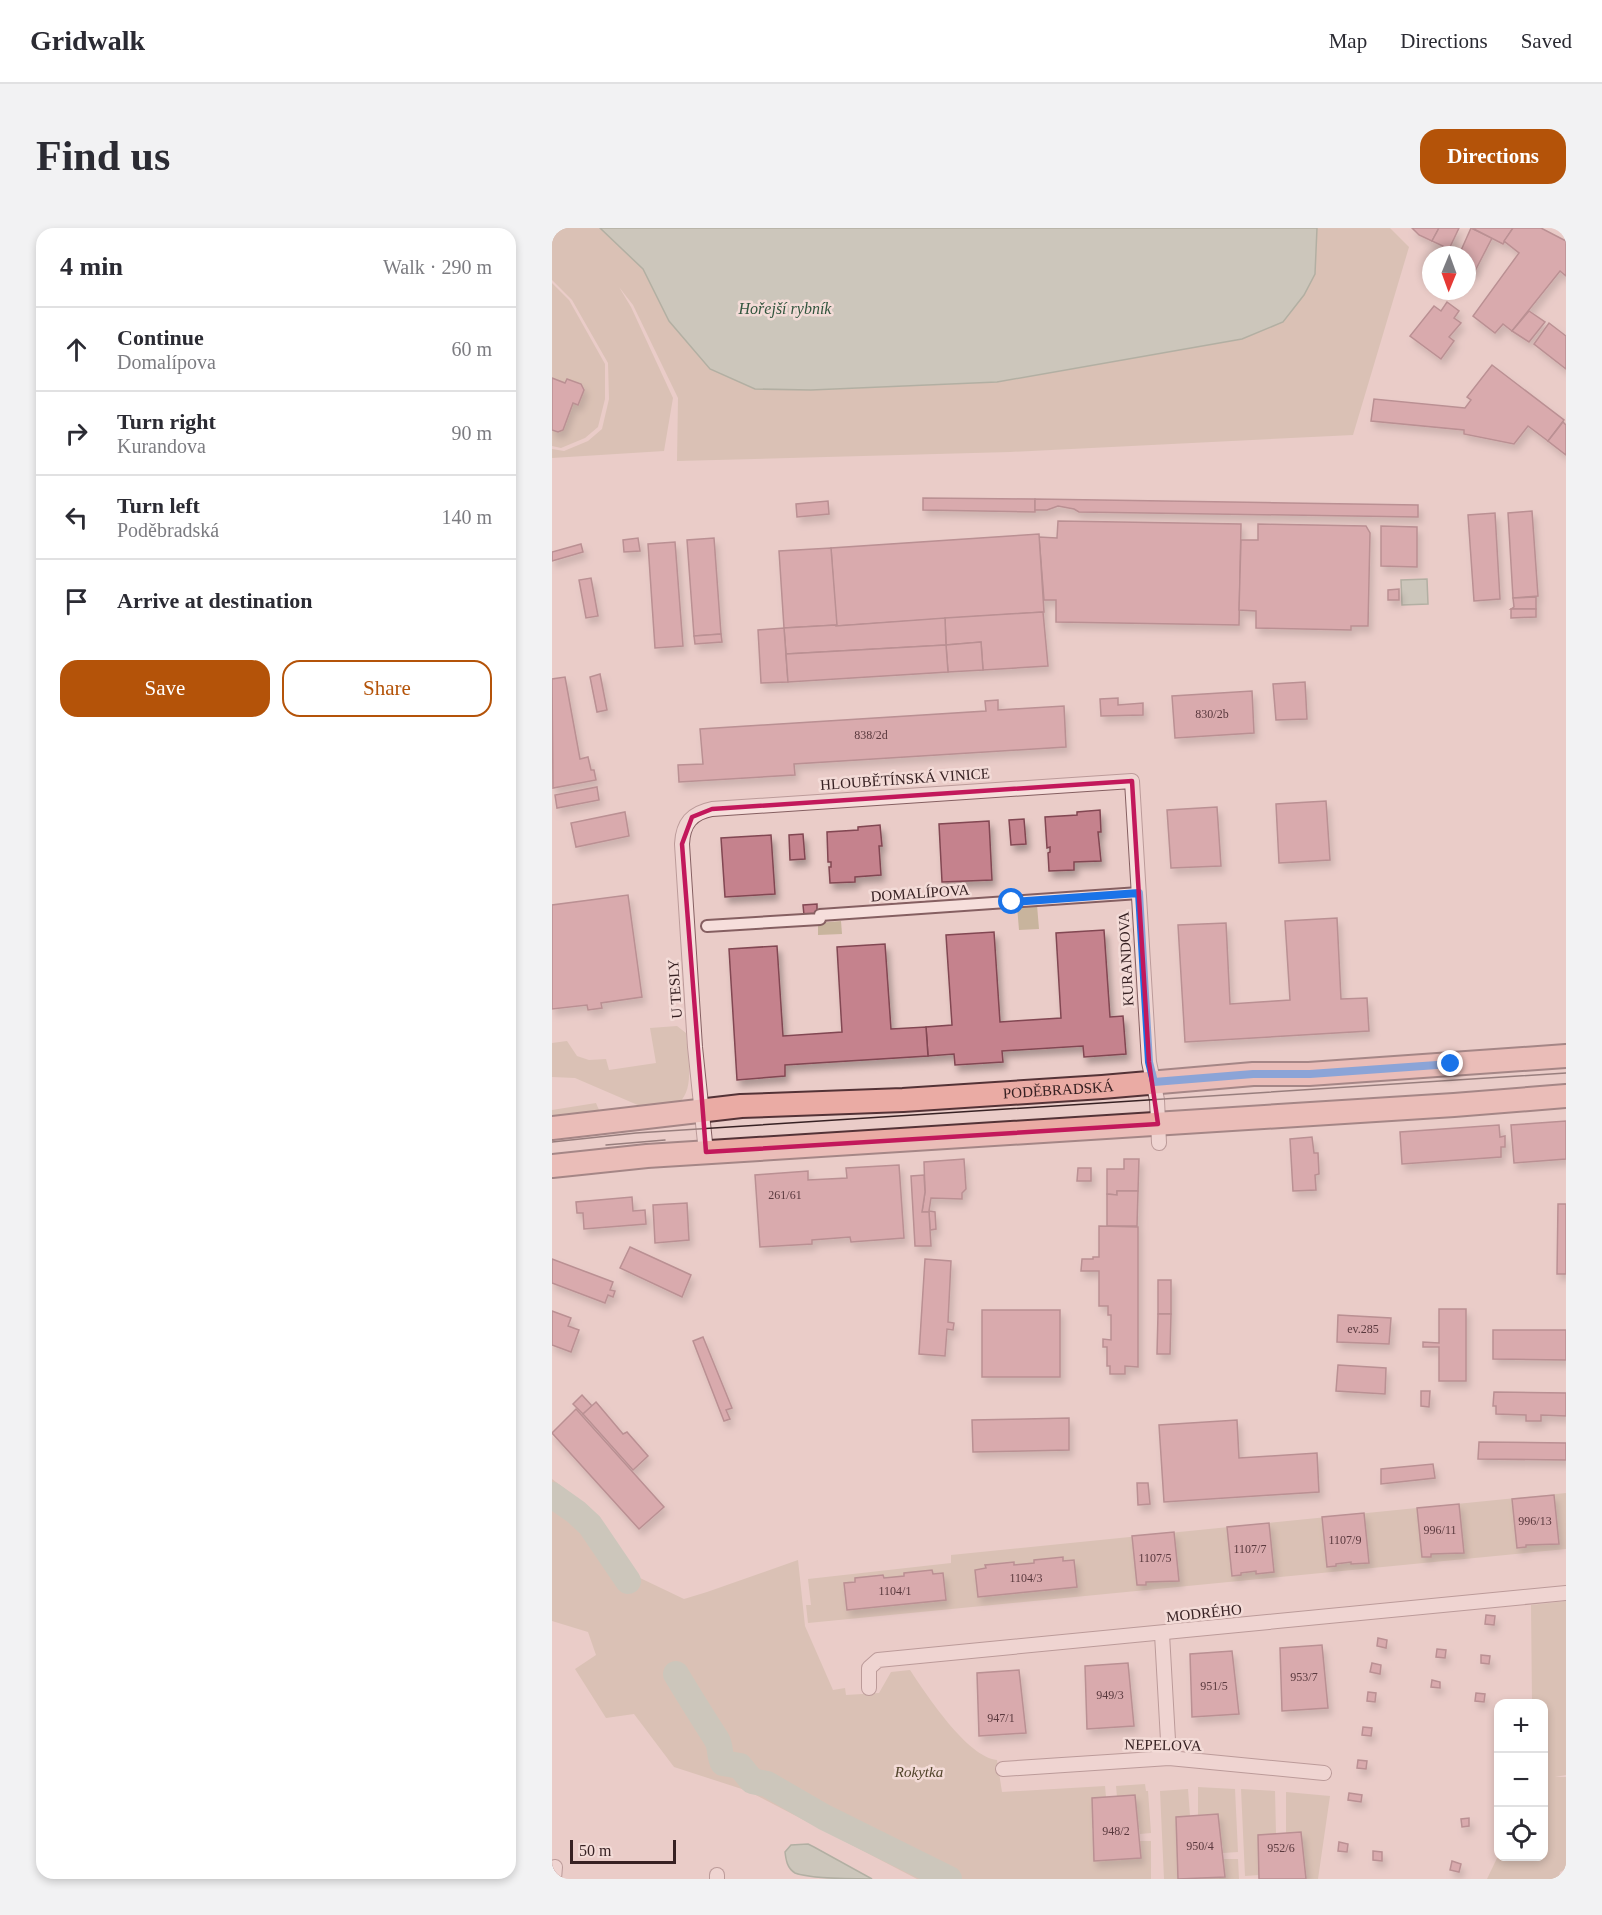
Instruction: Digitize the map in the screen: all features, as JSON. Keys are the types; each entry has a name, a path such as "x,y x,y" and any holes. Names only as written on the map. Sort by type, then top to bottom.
{"main road":[{"name":"PODĚBRADSKÁ","path":"552,1128 741,1106 903,1100 1102,1087 1151,1072 1310,1074 1566,1056"},
{"path":"552,1166 706,1152 1159,1134 1566,1096"}],"street":[{"name":"HLOUBĚTÍNSKÁ VINICE","path":"686,824 702,811 712,809 1132,781"},
{"name":"KURANDOVA","path":"1132,781 1151,1072 1159,1134"},
{"name":"U TESLY","path":"686,824 682,844 693,1015 706,1152"},
{"name":"DOMALÍPOVA","path":"707,926 820,919 820,915 1139,893"},
{"name":"MODRÉHO","path":"869,1688 869,1668 878,1660 1566,1593"},
{"path":"1162,1634 1169,1758"},
{"name":"NEPELOVA","path":"1003,1769 1169,1758 1324,1773"}],"highlighted area":[{"path":"1132,781 1149,1062 1158,1124 706,1152 682,844 692,817 712,809"}],"green space":[{"path":"552,228 600,228 643,269 669,321 755,389 811,390 997,382 1242,339 1315,273 1317,228 1390,228 1409,247 1353,435 1010,452 677,461 678,398 633,305 619,287 631,307 673,398 664,451 552,458 552,449 564,451 588,441 602,429 609,399 608,363 572,300 552,280"},
{"path":"552,283 569,300 605,364 605,399 598,427 585,438 561,448 552,446 552,430 558,432 563,430 573,403 578,405 584,390 581,384 567,379 565,383 552,378"},
{"path":"1037,905 1039,929 1019,930 1017,906"},
{"path":"841,921 842,934 818,935 818,923"},
{"path":"677,1026 686,1033 689,1070 687,1088 679,1103 640,1106 575,1078 552,1077 552,1043 567,1041 577,1056 589,1060 606,1059 609,1070 656,1063 650,1028"},
{"path":"596,1103 599,1110 552,1118 552,1110"},
{"path":"552,1479 589,1507 640,1578 684,1599 798,1560 805,1626 833,1690 845,1688 846,1695 879,1693 891,1672 910,1670 948,1723 961,1737 985,1756 997,1760 1002,1792 1105,1786 1106,1797 1094,1828 1092,1828 1095,1861 1141,1858 1140,1841 1151,1841 1151,1879 917,1879 748,1791 674,1767 634,1714 606,1718 575,1669 596,1655 588,1632 552,1621"},
{"path":"1566,1493 1566,1549 808,1623 806,1605 811,1605 808,1579 951,1563 951,1555 1146,1535 1132,1537 1137,1585 1145,1585 1146,1582 1179,1581 1174,1533 1227,1527 1232,1576 1256,1571 1256,1573 1274,1572 1269,1523 1258,1524 1322,1518 1327,1567 1351,1562 1351,1564 1369,1563 1323,1518 1458,1504 1417,1509 1422,1557 1431,1557 1431,1554 1464,1553 1459,1504","holes":["1554,1495 1559,1544 1526,1545 1526,1547 1517,1548 1512,1499","1063,1557 1063,1561 1074,1560 1076,1587 978,1597 975,1570 986,1568 986,1564 1013,1562 1014,1565","932,1570 933,1574 943,1573 945,1600 847,1610 844,1583 855,1581 855,1578 883,1575 884,1578 904,1576 904,1573"]},
{"path":"1566,1601 1566,1775 1555,1777 1566,1777 1566,1869 1560,1872 1559,1879 1487,1879 1496,1861 1548,1861 1548,1699 1532,1699 1531,1605"},
{"path":"1145,1784 1146,1791 1148,1791 1151,1833 1140,1834 1139,1827 1117,1797 1116,1786"},
{"path":"1198,1787 1235,1789 1238,1852 1223,1853 1218,1814 1198,1815"},
{"path":"1188,1789 1190,1816 1176,1817 1178,1879 1164,1879 1160,1791"},
{"path":"1241,1789 1275,1791 1276,1834 1258,1867 1259,1875 1245,1876"},
{"path":"1286,1792 1330,1796 1318,1879 1306,1879 1305,1862 1286,1833"},
{"path":"1224,1859 1238,1859 1239,1879 1196,1879 1225,1877"}],"water":[{"name":"Hořejší rybník","path":"600,228 1317,228 1315,274 1304,295 1283,322 1242,339 997,382 811,390 755,389 710,369 669,321 643,269"},
{"path":"1427,579 1428,604 1402,605 1401,580"},
{"path":"808,1844 872,1879 821,1878 795,1873 786,1861 785,1852 791,1845"}],"building":[{"path":"1412,228 1439,228 1432,241 1419,235"},
{"path":"1439,228 1459,228 1450,246 1443,246 1432,241"},
{"path":"1471,228 1492,238 1476,269 1476,246 1463,246"},
{"path":"1472,228 1513,228 1503,244"},
{"path":"1513,228 1541,228 1566,241 1566,276 1560,271 1512,331 1503,324 1495,333 1473,316 1519,253 1504,241"},
{"path":"1447,302 1459,311 1454,318 1461,323 1449,337 1454,341 1441,359 1410,336 1434,306 1441,311"},
{"path":"1529,311 1545,322 1529,342 1512,331"},
{"path":"1549,323 1566,336 1566,369 1534,344"},
{"path":"1492,365 1564,420 1548,441 1528,426 1514,444 1464,434 1464,430 1371,421 1374,399 1465,408 1471,400 1467,397"},
{"path":"552,378 565,383 567,379 581,384 584,390 578,405 573,403 563,430 558,432 552,430"},
{"path":"1563,422 1566,425 1566,455 1548,441"},
{"path":"923,498 1035,499 1035,512 923,510"},
{"path":"1035,499 1418,505 1418,517 1079,512 1058,506 1047,510 1035,510"},
{"path":"828,501 829,514 797,517 796,504"},
{"path":"1532,511 1538,596 1513,598 1508,513"},
{"path":"1495,513 1500,599 1474,601 1468,515"},
{"path":"1058,521 1241,524 1239,625 1056,622 1056,600 1044,600 1039,537 1057,538"},
{"path":"1258,524 1366,526 1370,533 1368,626 1351,626 1351,630 1256,628 1256,611 1239,610 1241,540 1258,540"},
{"path":"1381,526 1417,527 1417,567 1381,566"},
{"path":"1039,534 1044,612 836,626 831,548"},
{"path":"638,538 640,551 624,552 623,540"},
{"path":"714,538 721,634 694,636 687,540"},
{"path":"675,542 683,646 655,648 648,544"},
{"path":"581,544 583,552 552,561 552,552"},
{"path":"831,548 837,625 784,628 779,551"},
{"path":"591,578 598,616 586,618 579,580"},
{"path":"1399,589 1399,600 1388,600 1388,590"},
{"path":"1536,597 1536,609 1511,609 1514,607 1513,598"},
{"path":"1511,609 1536,609 1536,617 1511,618"},
{"path":"1043,612 1048,666 983,670 981,642 946,645 945,618"},
{"path":"945,618 946,645 786,654 784,628"},
{"path":"784,628 788,682 761,683 758,630"},
{"path":"721,634 722,642 695,644 694,636"},
{"path":"981,642 983,670 948,672 946,645"},
{"path":"946,645 948,672 788,682 786,654"},
{"path":"600,674 607,710 597,712 590,677"},
{"path":"565,677 580,759 588,757 596,780 553,788 552,679"},
{"path":"1305,682 1307,719 1276,720 1273,684"},
{"path":"1252,691 1254,733 1175,738 1172,696"},
{"path":"1118,698 1118,705 1143,703 1143,715 1101,716 1100,699"},
{"path":"998,700 998,710 1064,706 1066,747 794,764 795,775 679,782 678,765 703,764 700,729 986,711 985,701"},
{"path":"597,787 599,800 557,808 555,795"},
{"path":"1326,801 1330,860 1279,863 1276,804"},
{"path":"1217,807 1221,866 1171,868 1167,810"},
{"path":"1100,810 1101,832 1098,832 1101,861 1074,862 1074,870 1049,871 1050,847 1047,848 1045,817 1077,815 1077,812"},
{"path":"625,812 629,836 576,847 571,823"},
{"path":"1024,819 1026,844 1011,845 1009,820"},
{"path":"989,821 992,880 942,882 939,824"},
{"path":"880,825 881,875 855,877 855,882 830,883 831,862 828,862 827,832 858,830 858,827"},
{"path":"803,834 805,859 790,860 789,835"},
{"path":"771,835 775,894 725,897 721,838"},
{"path":"628,895 642,997 601,1003 602,1008 588,1010 587,1005 552,1009 552,905"},
{"path":"817,904 817,914 804,915 803,905"},
{"path":"1337,918 1341,999 1367,998 1369,1031 1185,1042 1178,925 1226,923 1230,1004 1290,1000 1285,921"},
{"path":"1104,930 1110,1017 1123,1016 1126,1054 1084,1057 1083,1046 1002,1051 1003,1062 955,1065 954,1054 928,1056 926,1027 952,1025 946,935 994,932 1000,1022 1061,1018 1056,933"},
{"path":"885,944 891,1029 926,1027 928,1056 785,1065 785,1076 737,1080 729,949 777,946 783,1036 842,1032 837,947"},
{"path":"1566,1121 1566,1159 1514,1163 1511,1125"},
{"path":"1499,1125 1500,1137 1505,1136 1505,1147 1501,1147 1501,1157 1402,1164 1400,1132"},
{"path":"1312,1137 1314,1153 1318,1153 1319,1174 1315,1175 1316,1190 1293,1191 1290,1139"},
{"path":"964,1159 966,1189 962,1193 962,1199 931,1198 929,1211 935,1212 936,1229 930,1230 929,1212 922,1212 925,1192 924,1162"},
{"path":"1124,1159 1139,1159 1138,1191 1117,1191 1117,1195 1107,1194 1107,1169 1124,1169"},
{"path":"899,1165 904,1238 851,1242 850,1237 812,1240 812,1244 760,1247 755,1175 808,1171 808,1180 847,1178 846,1168"},
{"path":"1078,1168 1091,1168 1091,1181 1077,1181"},
{"path":"924,1175 925,1192 922,1212 929,1212 931,1246 915,1246 911,1176"},
{"path":"1117,1191 1138,1191 1137,1226 1107,1226 1107,1194 1117,1195"},
{"path":"632,1197 633,1211 645,1210 646,1224 584,1229 583,1213 577,1213 576,1202"},
{"path":"687,1203 689,1240 655,1243 653,1205"},
{"path":"1558,1204 1566,1204 1566,1274 1557,1274"},
{"path":"1099,1226 1138,1227 1138,1367 1125,1366 1125,1374 1110,1374 1110,1366 1107,1366 1107,1347 1103,1347 1103,1339 1111,1340 1111,1315 1108,1315 1108,1306 1099,1306 1099,1271 1081,1271 1082,1259 1099,1257"},
{"path":"630,1247 691,1275 682,1297 620,1268"},
{"path":"552,1259 613,1282 610,1290 615,1291 613,1297 608,1295 605,1303 552,1283"},
{"path":"925,1259 951,1261 948,1322 954,1323 953,1330 947,1329 945,1356 919,1354"},
{"path":"1158,1280 1171,1280 1171,1314 1158,1314"},
{"path":"1439,1309 1466,1309 1466,1381 1439,1381 1439,1347 1423,1347 1423,1342 1439,1343"},
{"path":"982,1310 1060,1310 1060,1377 982,1377"},
{"path":"552,1311 571,1318 568,1326 579,1330 571,1352 552,1345"},
{"path":"1158,1314 1171,1314 1170,1354 1157,1354"},
{"path":"1338,1315 1391,1318 1389,1344 1337,1342"},
{"path":"1493,1330 1566,1330 1566,1360 1493,1359"},
{"path":"703,1337 732,1408 726,1410 730,1419 724,1421 693,1341"},
{"path":"1338,1365 1386,1368 1385,1394 1336,1391"},
{"path":"1421,1391 1430,1391 1429,1407 1421,1406"},
{"path":"1494,1392 1566,1393 1566,1416 1541,1415 1541,1421 1526,1421 1526,1415 1496,1414 1496,1406 1493,1406"},
{"path":"582,1395 592,1406 583,1414 573,1404"},
{"path":"596,1402 623,1434 627,1432 648,1456 633,1470 583,1414"},
{"path":"576,1409 664,1507 639,1529 552,1433"},
{"path":"1069,1418 1069,1450 973,1452 972,1420"},
{"path":"1237,1420 1239,1458 1317,1453 1319,1492 1164,1502 1159,1425"},
{"path":"1479,1442 1566,1443 1566,1460 1478,1459"},
{"path":"1433,1464 1435,1478 1381,1484 1381,1469"},
{"path":"1137,1483 1148,1483 1150,1504 1138,1505"},
{"path":"1554,1495 1559,1544 1526,1545 1526,1547 1517,1548 1512,1499"},
{"path":"1459,1504 1464,1553 1431,1554 1431,1557 1422,1557 1417,1508"},
{"path":"1364,1513 1369,1563 1351,1564 1351,1562 1327,1567 1322,1517"},
{"path":"1269,1523 1274,1572 1256,1574 1256,1571 1232,1576 1227,1527"},
{"path":"1174,1532 1179,1581 1146,1582 1146,1585 1137,1585 1132,1536"},
{"path":"1063,1557 1063,1561 1074,1560 1077,1587 978,1597 975,1570 986,1568 985,1565 1014,1562 1014,1565 1034,1563 1034,1560"},
{"path":"932,1570 933,1574 943,1573 946,1600 847,1610 844,1583 855,1582 855,1578 883,1575 884,1578 904,1576 904,1573"},
{"path":"1486,1615 1495,1616 1494,1625 1485,1624"},
{"path":"1378,1638 1387,1640 1386,1648 1377,1646"},
{"path":"1322,1645 1328,1708 1282,1711 1280,1648"},
{"path":"1437,1649 1446,1650 1445,1658 1436,1657"},
{"path":"1232,1651 1239,1714 1192,1717 1190,1654"},
{"path":"1481,1655 1490,1656 1489,1664 1481,1663"},
{"path":"1128,1663 1134,1726 1087,1729 1085,1666"},
{"path":"1372,1663 1381,1665 1380,1674 1370,1672"},
{"path":"1019,1670 1026,1733 979,1736 977,1673"},
{"path":"1432,1680 1440,1682 1440,1688 1431,1687"},
{"path":"1368,1692 1376,1693 1375,1702 1367,1701"},
{"path":"1476,1693 1485,1694 1484,1702 1475,1701"},
{"path":"1363,1727 1372,1728 1371,1736 1362,1735"},
{"path":"1358,1760 1367,1761 1366,1769 1357,1768"},
{"path":"1349,1793 1362,1795 1361,1802 1348,1800"},
{"path":"1135,1795 1141,1858 1094,1861 1092,1798"},
{"path":"1218,1814 1225,1877 1178,1879 1176,1817"},
{"path":"1469,1818 1469,1826 1462,1827 1461,1819"},
{"path":"1301,1832 1306,1879 1259,1879 1258,1835"},
{"path":"1339,1842 1348,1844 1347,1852 1338,1851"},
{"path":"1373,1851 1382,1852 1382,1861 1373,1860"},
{"path":"1452,1861 1461,1864 1459,1872 1450,1870"}],"waterway":[{"name":"Rokytka","path":"552,1495 590,1525 628,1581"},
{"name":"Rokytka","path":"676,1674 717,1740 723,1763 740,1766 752,1781 767,1784 824,1817 949,1879"}],"tram line":[{"path":"552,1142 636,1133 1566,1073"},
{"path":"606,1145 665,1140"}],"route":[{"path":"1012,902 1139,893 1149,1062 1154,1082 1253,1074 1310,1074 1451,1064"}]}
